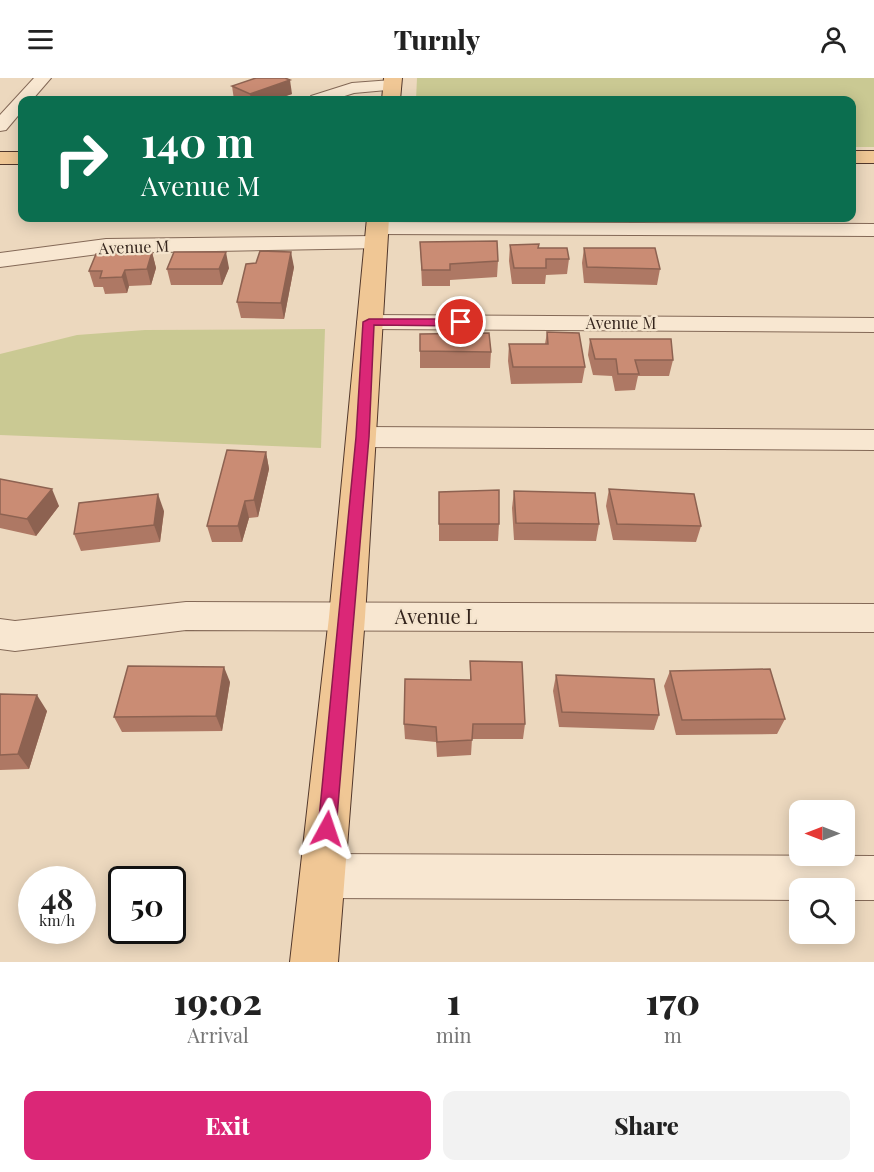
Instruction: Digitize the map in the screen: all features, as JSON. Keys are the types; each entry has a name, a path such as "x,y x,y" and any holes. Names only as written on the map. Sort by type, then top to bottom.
{"main road":[{"path":"856,157 874,158"},
{"path":"0,158 18,158"},
{"path":"314,962 363,437 377,230"}],"street":[{"path":"27,96 42,78"},
{"path":"329,96 352,88 392,88"},
{"path":"0,126 18,106"},
{"name":"Avenue M","path":"0,260 106,246 461,225 874,230"},
{"name":"Avenue M","path":"369,322 874,325"},
{"path":"363,437 874,440"},
{"name":"Avenue L","path":"0,634 15,636 186,616 874,618"},
{"path":"322,876 874,878"}],"shaded area":[{"path":"417,78 874,78 874,147 856,147 856,96 416,96"},
{"path":"325,329 321,448 0,435 0,354 77,335 145,330"}],"building":[{"path":"256,78 290,80 250,94 232,86"},
{"path":"497,241 498,261 450,264 450,270 422,270 420,242"},
{"path":"539,244 538,248 567,248 569,259 546,259 546,268 514,268 510,245"},
{"path":"584,248 655,248 660,269 587,267"},
{"path":"260,251 291,252 281,303 237,302 246,264 256,263"},
{"path":"152,252 147,269 125,270 122,277 100,278 102,271 89,271 96,254"},
{"path":"174,252 226,252 219,269 167,269"},
{"path":"547,332 579,333 585,367 513,367 509,344 548,344"},
{"path":"489,333 491,352 420,351 420,334"},
{"path":"590,339 671,339 673,360 635,360 639,374 618,374 616,359 595,359"},
{"path":"227,450 266,452 254,500 245,501 238,526 207,526"},
{"path":"0,479 52,489 27,519 0,514"},
{"path":"609,489 694,494 701,526 617,524"},
{"path":"499,490 499,524 439,524 439,492"},
{"path":"514,491 595,493 599,524 516,523"},
{"path":"158,494 154,525 74,534 79,503"},
{"path":"470,661 522,662 525,724 473,724 472,740 437,742 436,727 404,724 405,679 471,680"},
{"path":"128,666 224,667 216,716 114,717"},
{"path":"770,669 785,719 682,720 670,671"},
{"path":"556,675 654,679 659,715 562,712"},
{"path":"0,694 37,695 18,754 0,755"}],"route":[{"path":"327,829 363,437 369,322 461,322"}]}
